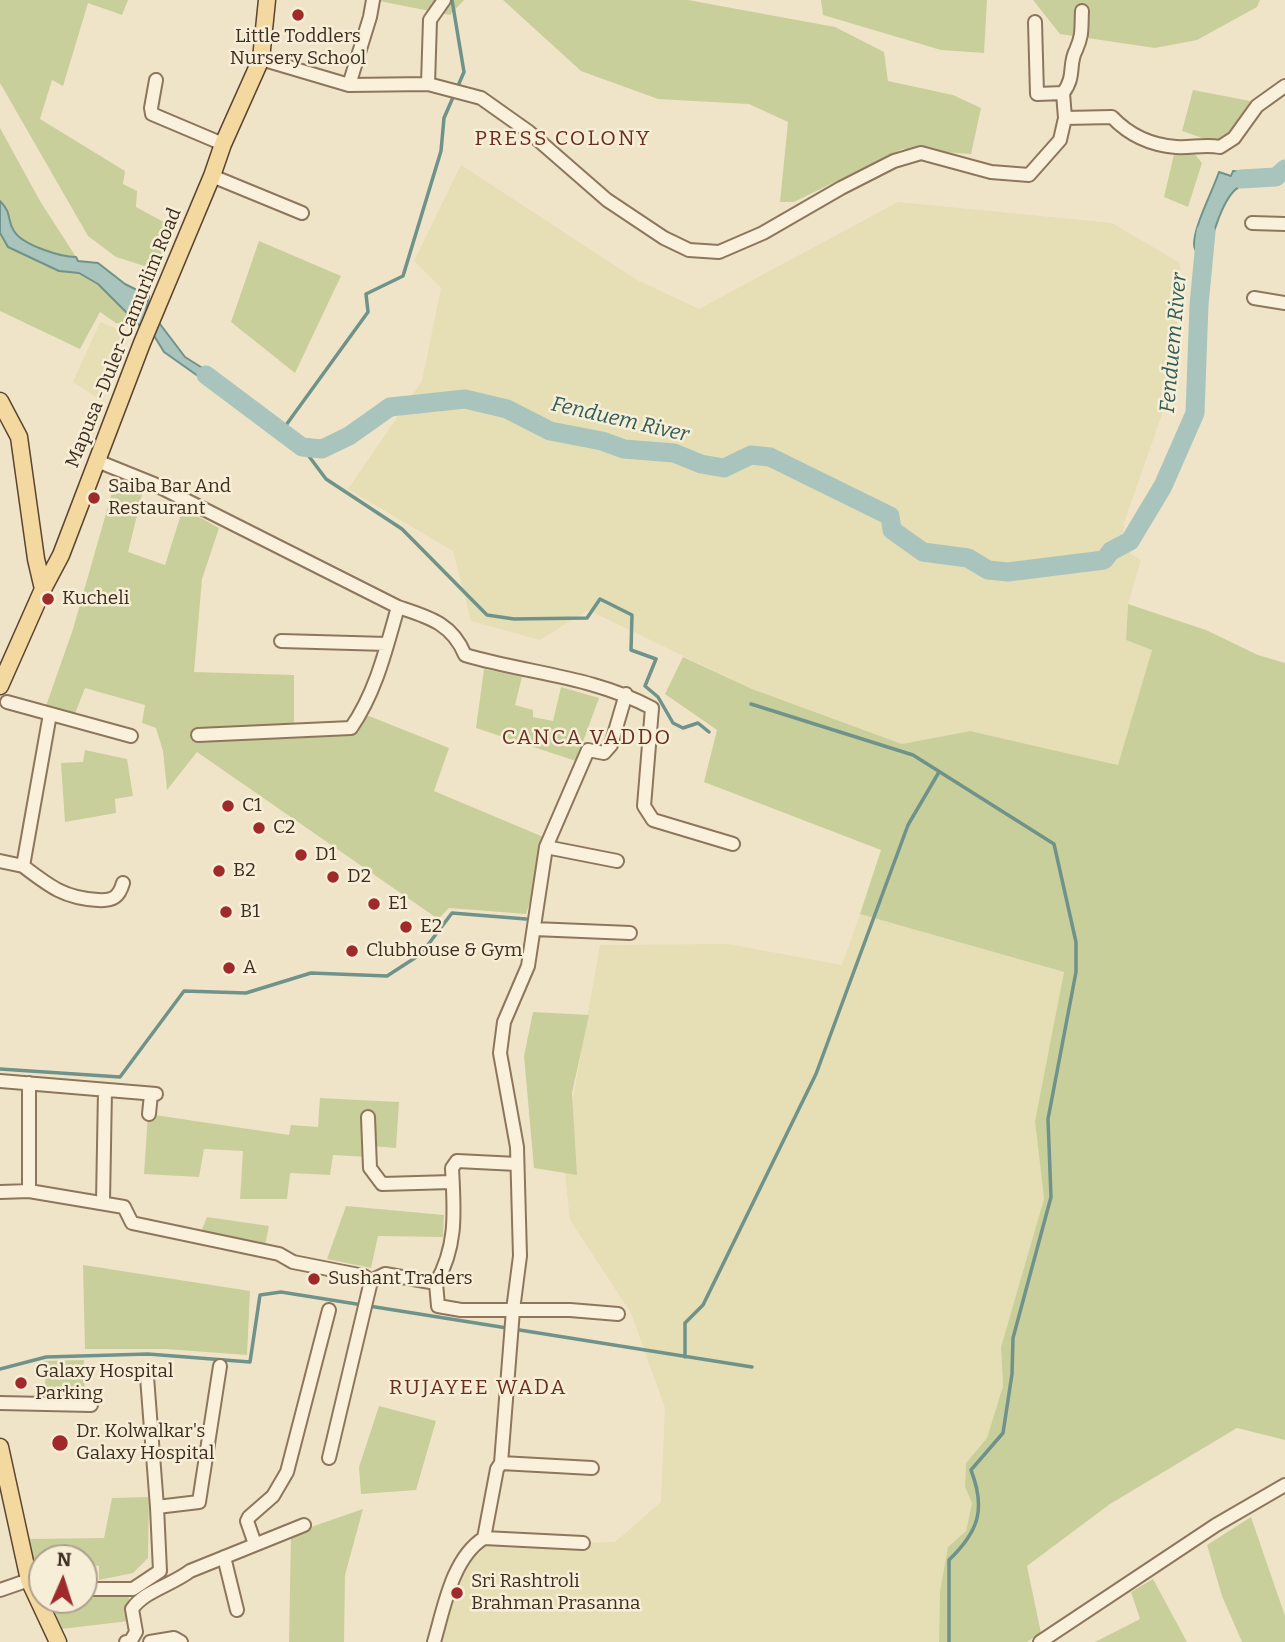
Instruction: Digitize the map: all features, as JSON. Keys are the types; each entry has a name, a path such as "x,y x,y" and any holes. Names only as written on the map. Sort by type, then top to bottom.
{"main road":[{"name":"Mapusa -Duler-Camurlim Road","path":"0,686 61,555 142,343 261,58 267,0"},
{"path":"0,401 19,437 36,559 43,589"},
{"path":"1,1456 28,1552"},
{"path":"46,1614 55,1641"}],"street":[{"path":"349,85 373,0"},
{"path":"428,84 430,20 444,0"},
{"path":"261,58 349,85 428,84 481,98 529,132 607,200 664,238 689,250 719,252 763,233 894,161 921,153 991,172 1029,175 1060,140 1065,118 1063,93 1070,83 1075,50 1081,43 1082,11"},
{"path":"1035,23 1037,94 1063,93"},
{"path":"156,80 150,108 152,114 223,144"},
{"path":"1065,118 1112,117 1124,130 1139,139 1175,147 1207,144 1220,147 1234,138 1257,106 1285,86"},
{"path":"212,176 302,214"},
{"path":"1252,223 1285,224"},
{"path":"1254,298 1285,303"},
{"path":"97,461 155,484 398,607 432,618 450,632 465,655 491,663 592,682 626,694 652,708 644,806 653,820 733,844"},
{"path":"198,736 351,728 371,692 398,607"},
{"path":"281,641 387,644"},
{"path":"484,1538 497,1469 501,1463 520,1256 517,1147 500,1053 504,1022 528,966 546,847 588,750 604,753 611,746 626,694"},
{"path":"7,702 131,736"},
{"path":"23,866 50,714"},
{"path":"546,847 617,861"},
{"path":"0,861 23,866 57,891 78,899 114,898 120,894 122,883"},
{"path":"534,929 630,933"},
{"path":"0,1081 154,1094 149,1114"},
{"path":"29,1083 29,1191"},
{"path":"103,1202 105,1090"},
{"path":"368,1117 370,1168 382,1184 452,1182"},
{"path":"517,1164 457,1161 452,1168 455,1226 445,1267 436,1283 438,1306 461,1310 618,1314"},
{"path":"0,1192 29,1191 124,1207 132,1223 279,1254 293,1262 365,1276 372,1281"},
{"path":"329,1458 372,1281 386,1274 436,1283"},
{"path":"255,1544 247,1521 273,1496 287,1472 329,1310"},
{"path":"157,1507 199,1502 220,1366"},
{"path":"98,1589 134,1589 160,1571 147,1377"},
{"path":"0,1404 91,1405"},
{"path":"501,1463 592,1468"},
{"path":"1040,1642 1216,1525 1285,1485"},
{"path":"134,1640 136,1632 132,1609 138,1600 177,1581 190,1571 304,1525"},
{"path":"434,1642 449,1590 465,1555 484,1538 583,1543"},
{"path":"224,1557 237,1610"},
{"path":"0,1590 28,1583"},
{"path":"150,1642 174,1638 181,1642"}],"shaded area":[{"path":"461,165 637,280 699,309 898,202 1112,223 1180,263 1174,380 1123,532 1131,554 1141,560 1128,604 1126,640 1152,649 1119,765 970,731 902,744 752,689 588,610 540,640 471,621 453,551 348,489 422,381 441,288 414,261"},
{"path":"100,322 128,333 101,400 73,382"},
{"path":"860,914 1064,972 1035,1121 1044,1199 1001,1347 1003,1386 987,1438 966,1463 965,1487 972,1503 966,1531 948,1547 940,1591 939,1642 441,1642 465,1566 488,1545 615,1542 661,1502 665,1408 631,1313 570,1220 563,1155 600,945 728,944 842,965"}],"green space":[{"path":"0,0 128,0 122,15 88,3 63,86 52,80 40,119 125,171 123,184 137,191 136,207 171,226 160,271 116,257 88,236 0,83"},
{"path":"374,0 464,0 450,15"},
{"path":"503,0 688,0 835,27 884,52 888,81 953,95 981,108 971,154 902,149 794,202 780,202 788,122 749,104 658,99 581,71"},
{"path":"821,0 987,0 984,53 941,50 823,15"},
{"path":"1033,0 1260,0 1257,7 1197,40 1155,48 1060,34"},
{"path":"1193,90 1250,101 1247,109 1222,140 1205,139 1182,131"},
{"path":"0,128 40,201 76,257 61,255 33,245 18,236 12,227 7,210 0,201"},
{"path":"1175,150 1194,153 1202,163 1188,207 1164,197"},
{"path":"0,233 1,237 59,271 79,272 98,284 141,327 116,323 100,312 80,349 0,311"},
{"path":"259,241 341,276 295,373 231,322"},
{"path":"117,475 144,487 128,552 165,565 183,508 219,528 202,579 194,672 294,675 294,725 336,723 369,716 449,748 434,791 549,841 526,914 449,908 438,919 197,752 167,790 163,751 156,728 142,723 145,705 85,688 74,716 46,706 73,629"},
{"path":"1128,604 1206,630 1258,655 1285,663 1285,1440 1237,1428 1110,1504 1027,1566 1041,1633 1027,1642 939,1642 940,1591 948,1547 966,1531 972,1503 965,1487 966,1463 987,1438 1003,1386 1001,1347 1044,1199 1035,1121 1064,972 860,914 881,850 704,782 717,730 665,694 683,657 752,689 902,744 970,731 1118,765 1152,650 1126,640"},
{"path":"484,669 522,677 515,705 533,710 533,717 553,721 561,687 599,698 576,761 476,728"},
{"path":"85,750 127,759 133,796 115,799 116,813 65,822 61,763 83,762"},
{"path":"533,1012 589,1015 572,1093 577,1175 534,1168 524,1056"},
{"path":"320,1098 399,1102 396,1148 371,1146 370,1157 333,1155 330,1175 290,1173 287,1199 240,1199 243,1151 204,1149 199,1177 144,1174 148,1114 289,1135 291,1125 318,1127"},
{"path":"346,1206 444,1215 443,1237 378,1236 371,1268 327,1259"},
{"path":"207,1217 269,1226 265,1246 201,1232"},
{"path":"83,1265 250,1291 247,1355 165,1349 85,1349"},
{"path":"84,1360 85,1395 46,1396 44,1361"},
{"path":"379,1406 436,1421 416,1490 361,1494 359,1467"},
{"path":"149,1497 148,1558 133,1573 99,1580 98,1544 31,1544 30,1539 104,1538 112,1498"},
{"path":"363,1509 345,1575 344,1642 289,1642 291,1534"},
{"path":"1251,1517 1285,1616 1285,1642 1242,1642 1222,1596 1207,1545"},
{"path":"1153,1579 1187,1642 1095,1642 1140,1619 1131,1592"},
{"path":"98,1595 129,1596 129,1621 61,1629 56,1614 98,1614"}],"water":[{"path":"1233,171 1253,173 1275,181 1245,185 1235,190 1224,207 1206,257 1202,259 1194,244 1200,218 1219,172 1231,176"},
{"path":"0,201 7,209 14,231 25,241 61,255 76,257 78,261 98,263 125,284 149,296 145,316 160,324 185,357 231,386 222,393 164,352 153,334 141,327 98,284 79,273 59,271 8,247 0,233"}],"waterway":[{"path":"281,432 368,312 366,294 403,276 441,151 444,118 464,72 452,0"},
{"name":"Fenduem River","path":"1241,179 1276,177 1285,169"},
{"name":"Fenduem River","path":"206,375 302,447 322,449 349,436 390,407 465,399 507,409 550,431 602,441 624,449 674,453 701,464 724,468 751,455 770,457 890,516 892,530 923,552 968,558 988,570 1008,572 1104,560 1111,551 1130,541 1163,486 1195,413 1199,305 1206,232"},
{"path":"302,447 326,479 402,529 487,615 514,619 587,618 600,599 632,615 631,650 656,659 645,686 658,697 673,723 683,728 698,723 709,732"},
{"path":"751,704 913,755 1054,844 1076,942 1076,972 1048,1119 1051,1197 1013,1338 1012,1374 1003,1433 971,1470 978,1496 977,1519 967,1539 949,1560 949,1642"},
{"path":"685,1357 685,1323 703,1305 816,1074 908,825 939,772"},
{"path":"0,1069 120,1077 184,991 246,993 311,973 387,976 421,954 452,913 526,919"},
{"path":"0,1369 46,1357 148,1354 250,1362 260,1295 281,1292 752,1367"}],"place":[{"name":"Little Toddlers Nursery School","path":"298,15"},
{"name":"Saiba Bar And Restaurant","path":"94,498"},
{"name":"Kucheli","path":"48,599"},
{"name":"C1","path":"228,806"},
{"name":"C2","path":"259,828"},
{"name":"D1","path":"301,855"},
{"name":"B2","path":"219,871"},
{"name":"D2","path":"333,877"},
{"name":"E1","path":"374,904"},
{"name":"B1","path":"226,912"},
{"name":"E2","path":"406,927"},
{"name":"Clubhouse & Gym","path":"352,951"},
{"name":"A","path":"229,968"},
{"name":"Sushant Traders","path":"314,1279"},
{"name":"Galaxy Hospital Parking","path":"21,1383"},
{"name":"Dr. Kolwalkar's Galaxy Hospital","path":"60,1443"},
{"name":"Sri Rashtroli Brahman Prasanna","path":"457,1593"}],"district":[{"name":"PRESS COLONY","path":"563,139"},
{"name":"CANCA VADDO","path":"587,738"},
{"name":"RUJAYEE WADA","path":"478,1388"}]}
